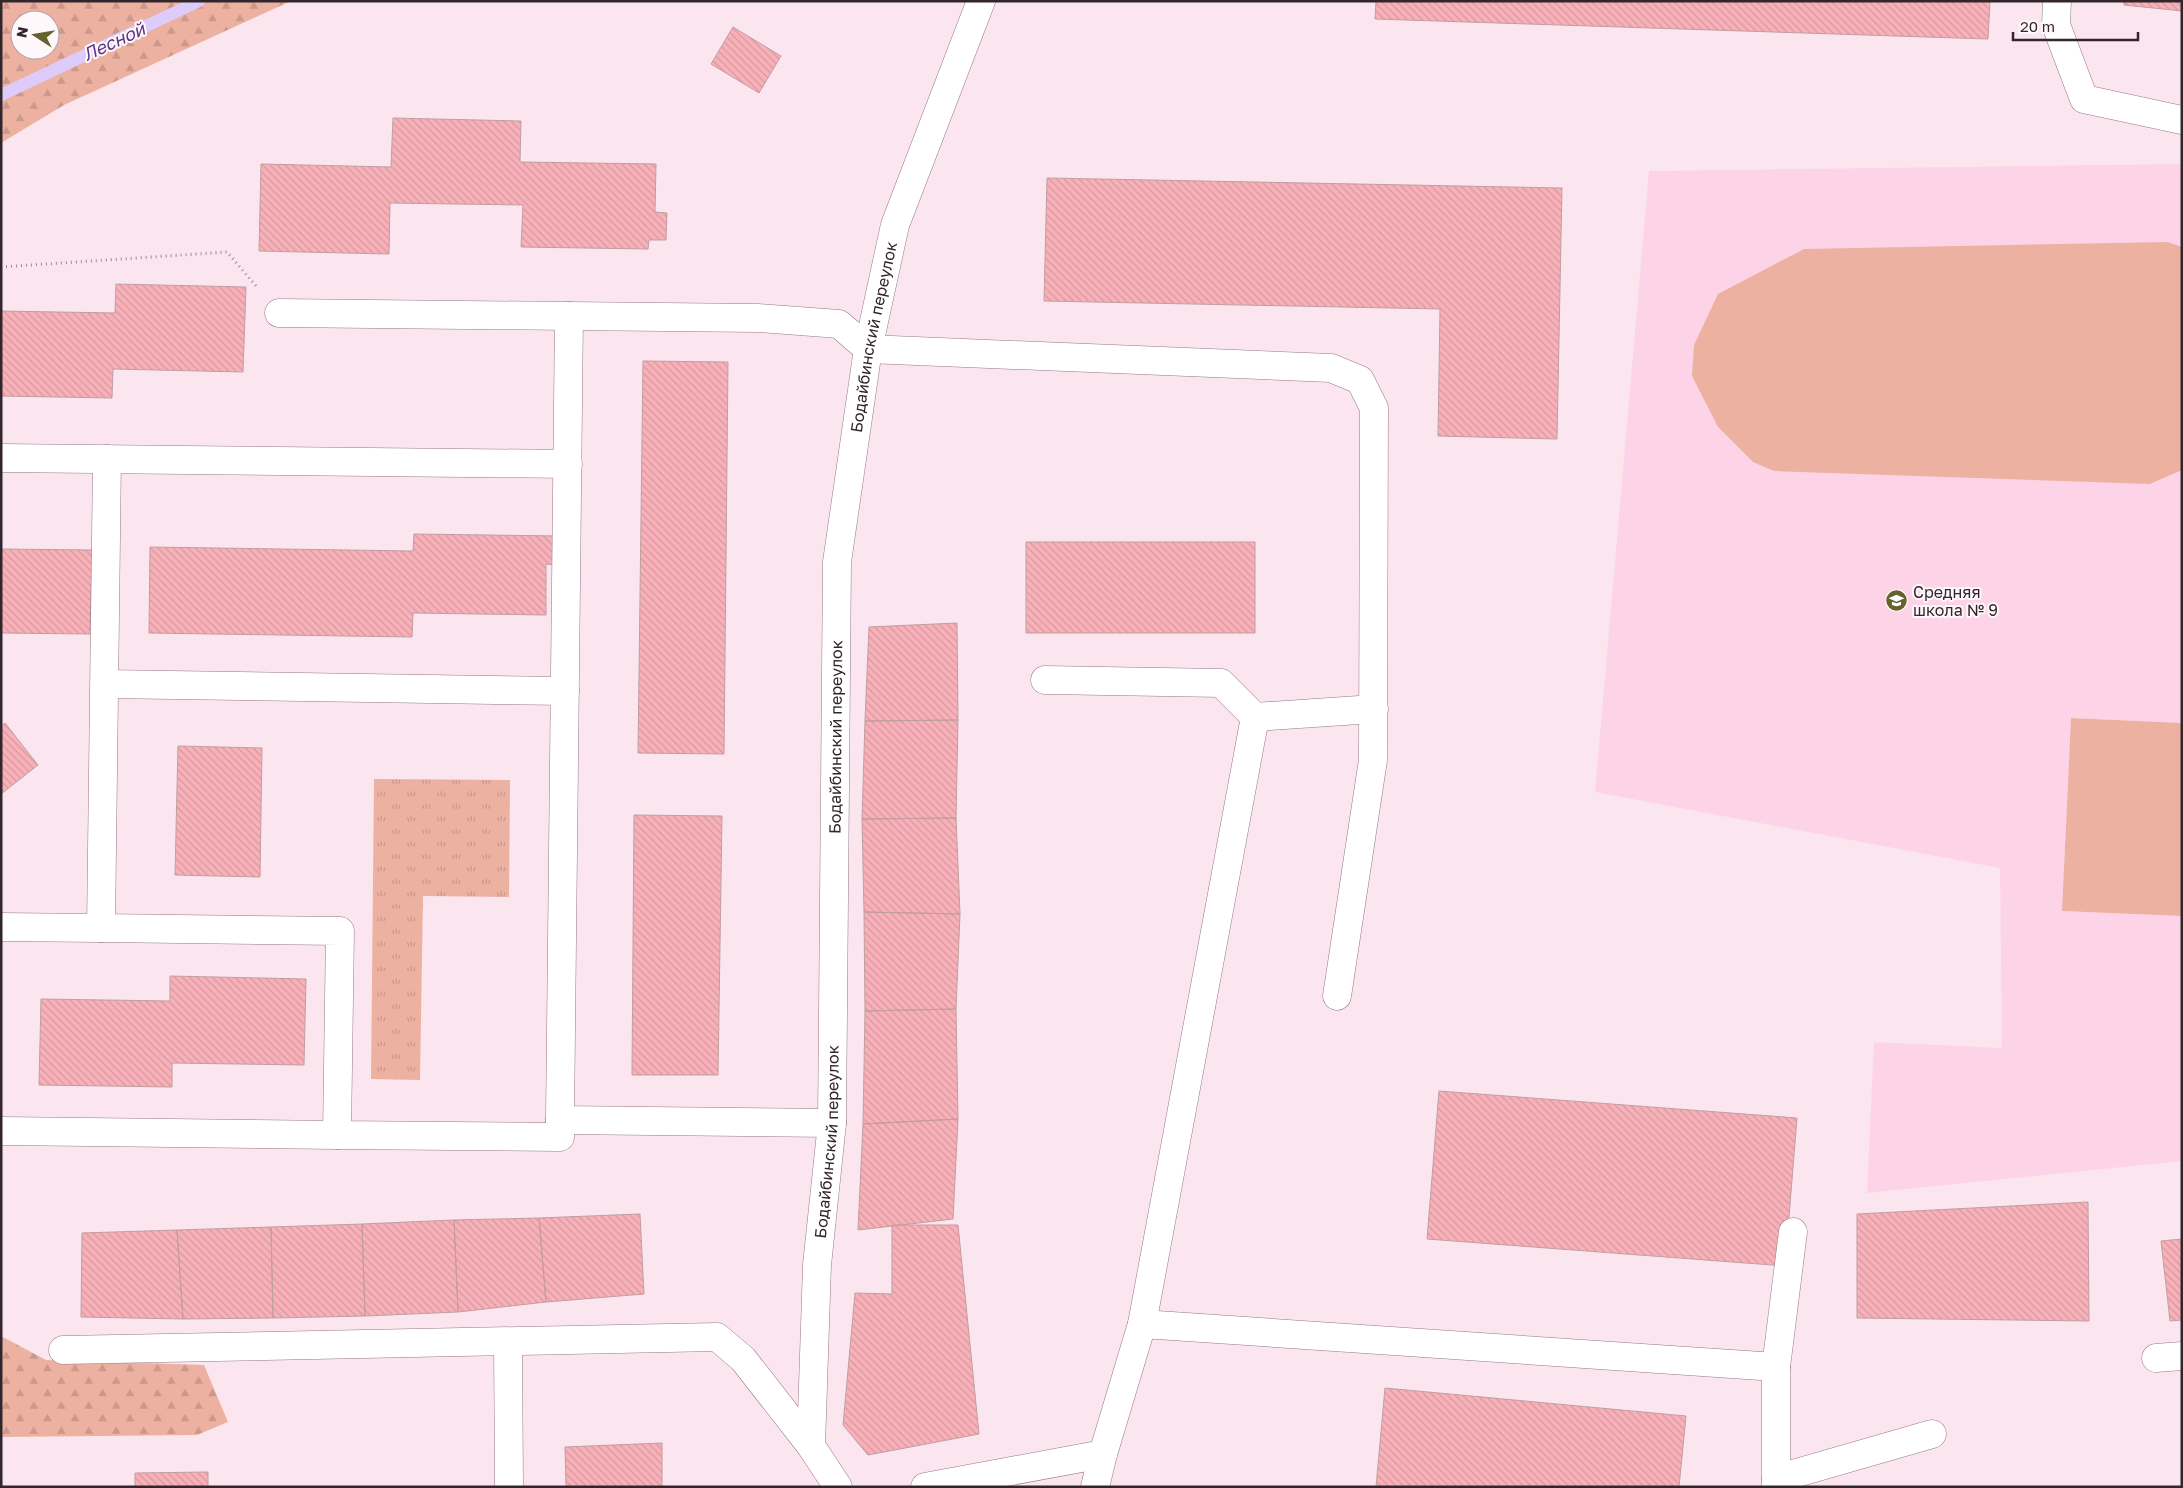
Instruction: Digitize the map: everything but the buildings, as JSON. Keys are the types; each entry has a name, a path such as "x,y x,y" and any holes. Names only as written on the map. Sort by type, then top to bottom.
{"street":[{"name":"Бодайбинский переулок","path":"811,1446 816,1264 832,1123 837,562 868,349 895,225 981,1"},
{"path":"2057,1 2056,25 2084,99 2182,120"},
{"path":"279,313 758,318 839,324 868,349 1331,368 1360,380 1374,408 1374,760 1337,996"},
{"path":"2,1131 560,1137 569,316"},
{"path":"1,458 568,464"},
{"path":"101,928 107,459"},
{"path":"1045,680 1222,683 1255,717 1374,709"},
{"path":"105,684 565,690"},
{"path":"1095,1487 1142,1324 1255,717"},
{"path":"1,927 340,930 337,1135"},
{"path":"560,1120 832,1123"},
{"path":"1793,1232 1776,1367 1776,1483 1932,1434"},
{"path":"1142,1324 1776,1367"},
{"path":"63,1350 716,1337 743,1359 811,1446 838,1487"},
{"path":"508,1342 509,1487"},
{"path":"925,1487 1103,1454"}],"path":[{"path":"1,267 227,252 279,313"}],"shaded area":[{"name":"Средняя школа № 9","path":"2182,164 2182,247 2167,242 2150,484 2182,470 2182,723 2071,718 2062,911 2182,916 2182,1161 1867,1193 1874,1042 2002,1048 2000,868 1595,792 1649,171"}],"green space":[{"path":"1,1 291,1 64,105 1,143"},
{"path":"2168,242 2182,247 2182,470 2150,484 1774,471 1753,462 1718,427 1692,376 1694,345 1718,294 1804,249"},
{"path":"2071,718 2182,723 2182,916 2062,911"},
{"path":"374,779 510,780 509,897 423,896 420,1080 371,1079"},
{"path":"1,1336 46,1360 204,1365 228,1422 197,1435 1,1437"}],"waterway":[{"name":"Лесной","path":"1,95 199,1"}],"place":[{"name":"Средняя школа № 9","path":"1897,601"}]}
